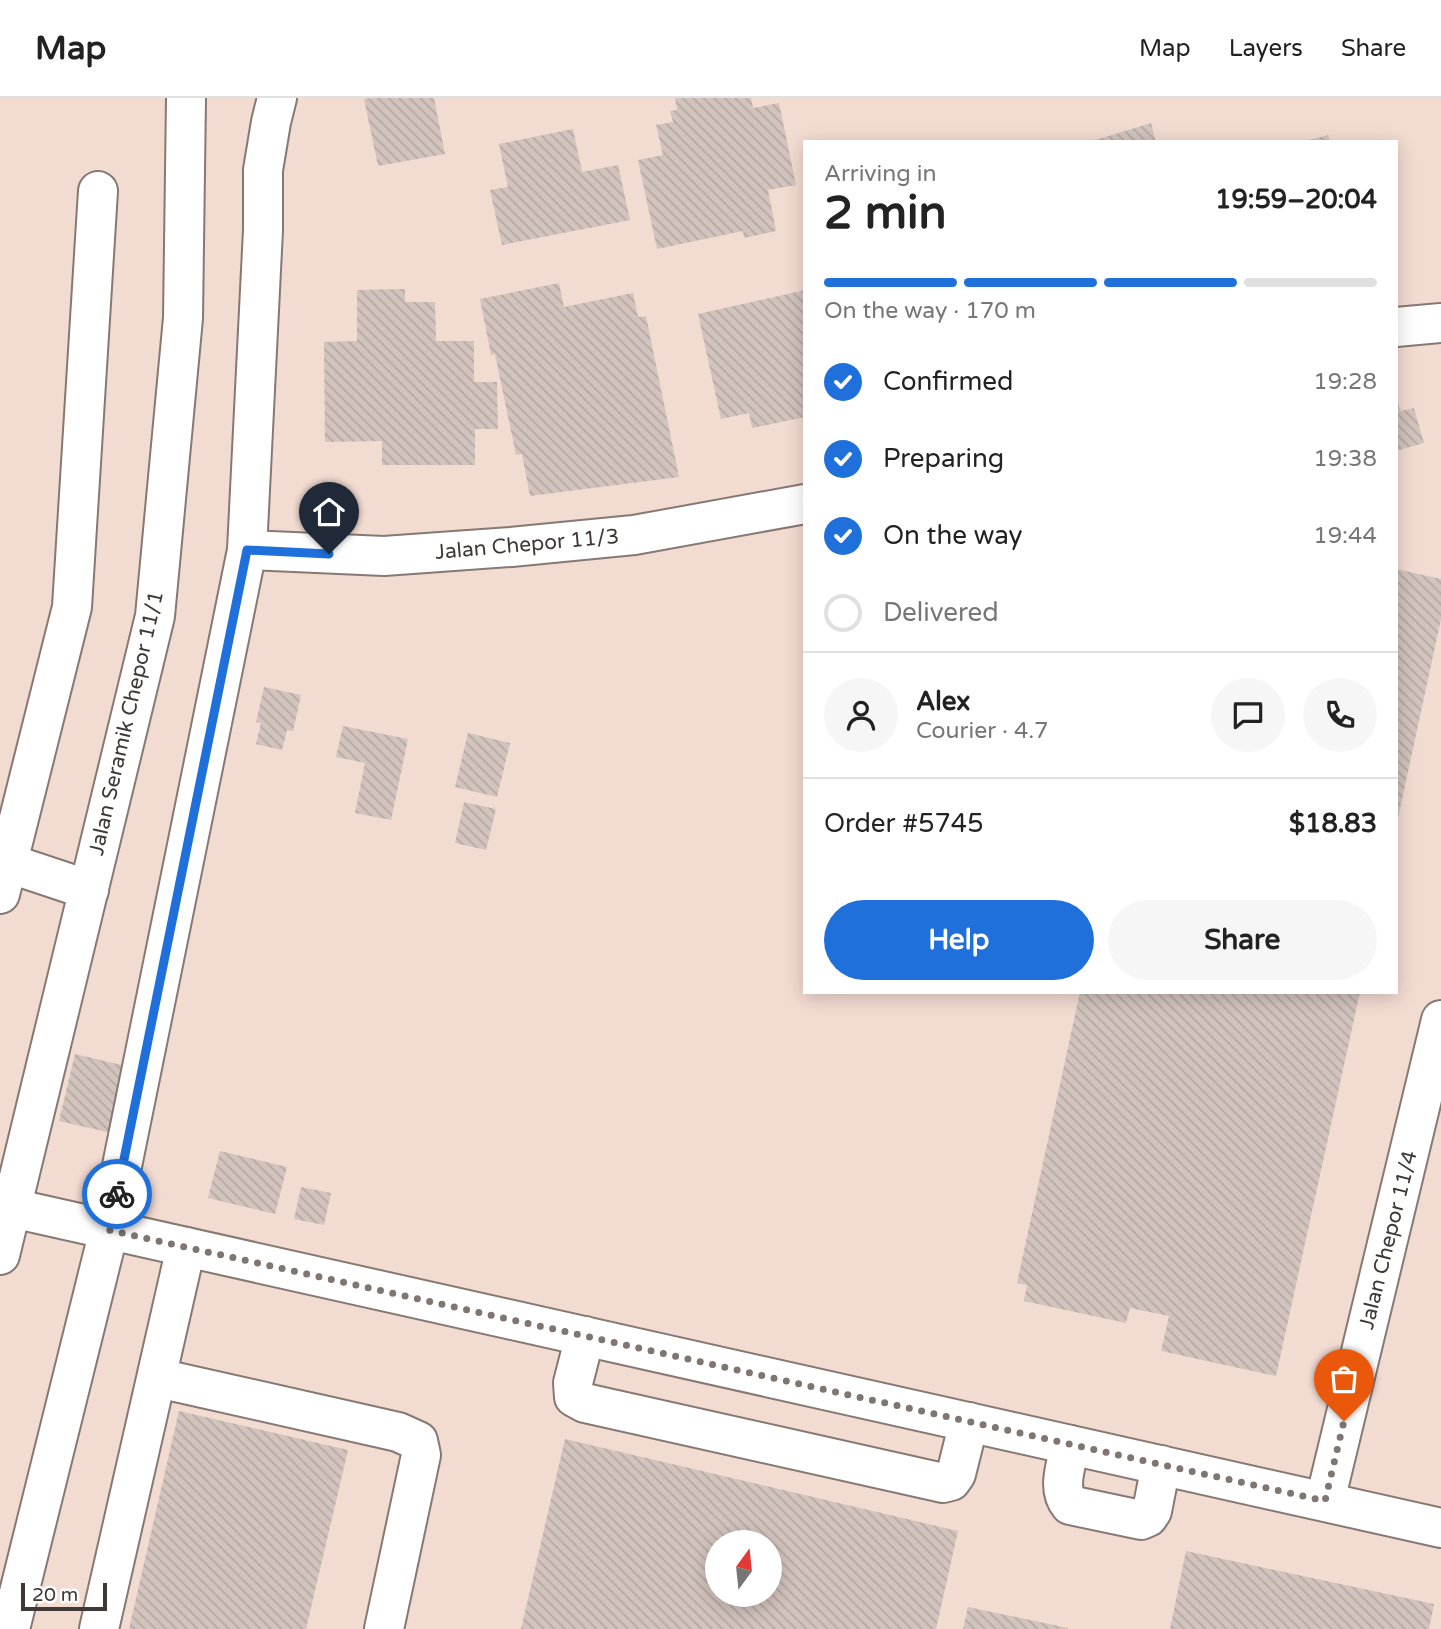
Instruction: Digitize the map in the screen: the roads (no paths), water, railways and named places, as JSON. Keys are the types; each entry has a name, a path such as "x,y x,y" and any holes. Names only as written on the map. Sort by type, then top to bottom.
{"street":[{"name":"Jalan Seramik Chepor 11/1","path":"0,1255 155,616 183,318 186,98"},
{"path":"10,1629 109,1230 247,550 263,230 263,170 277,98"},
{"path":"89,890 4,879 15,773 72,607 98,191"},
{"path":"1398,327 1441,323"},
{"name":"Jalan Chepor 11/3","path":"247,550 384,556 511,547 634,535 803,504"},
{"name":"Jalan Chepor 11/4","path":"1325,1501 1441,1020"},
{"path":"12,1208 1441,1528"},
{"path":"99,1629 186,1247"},
{"path":"585,1336 573,1383 574,1396 585,1403 678,1424 943,1483 951,1481 956,1474 969,1422"},
{"path":"158,1378 398,1433 418,1441 421,1455 384,1629"},
{"path":"1070,1445 1063,1485 1064,1497 1070,1505 1141,1520 1148,1517 1152,1511 1161,1465"}]}
